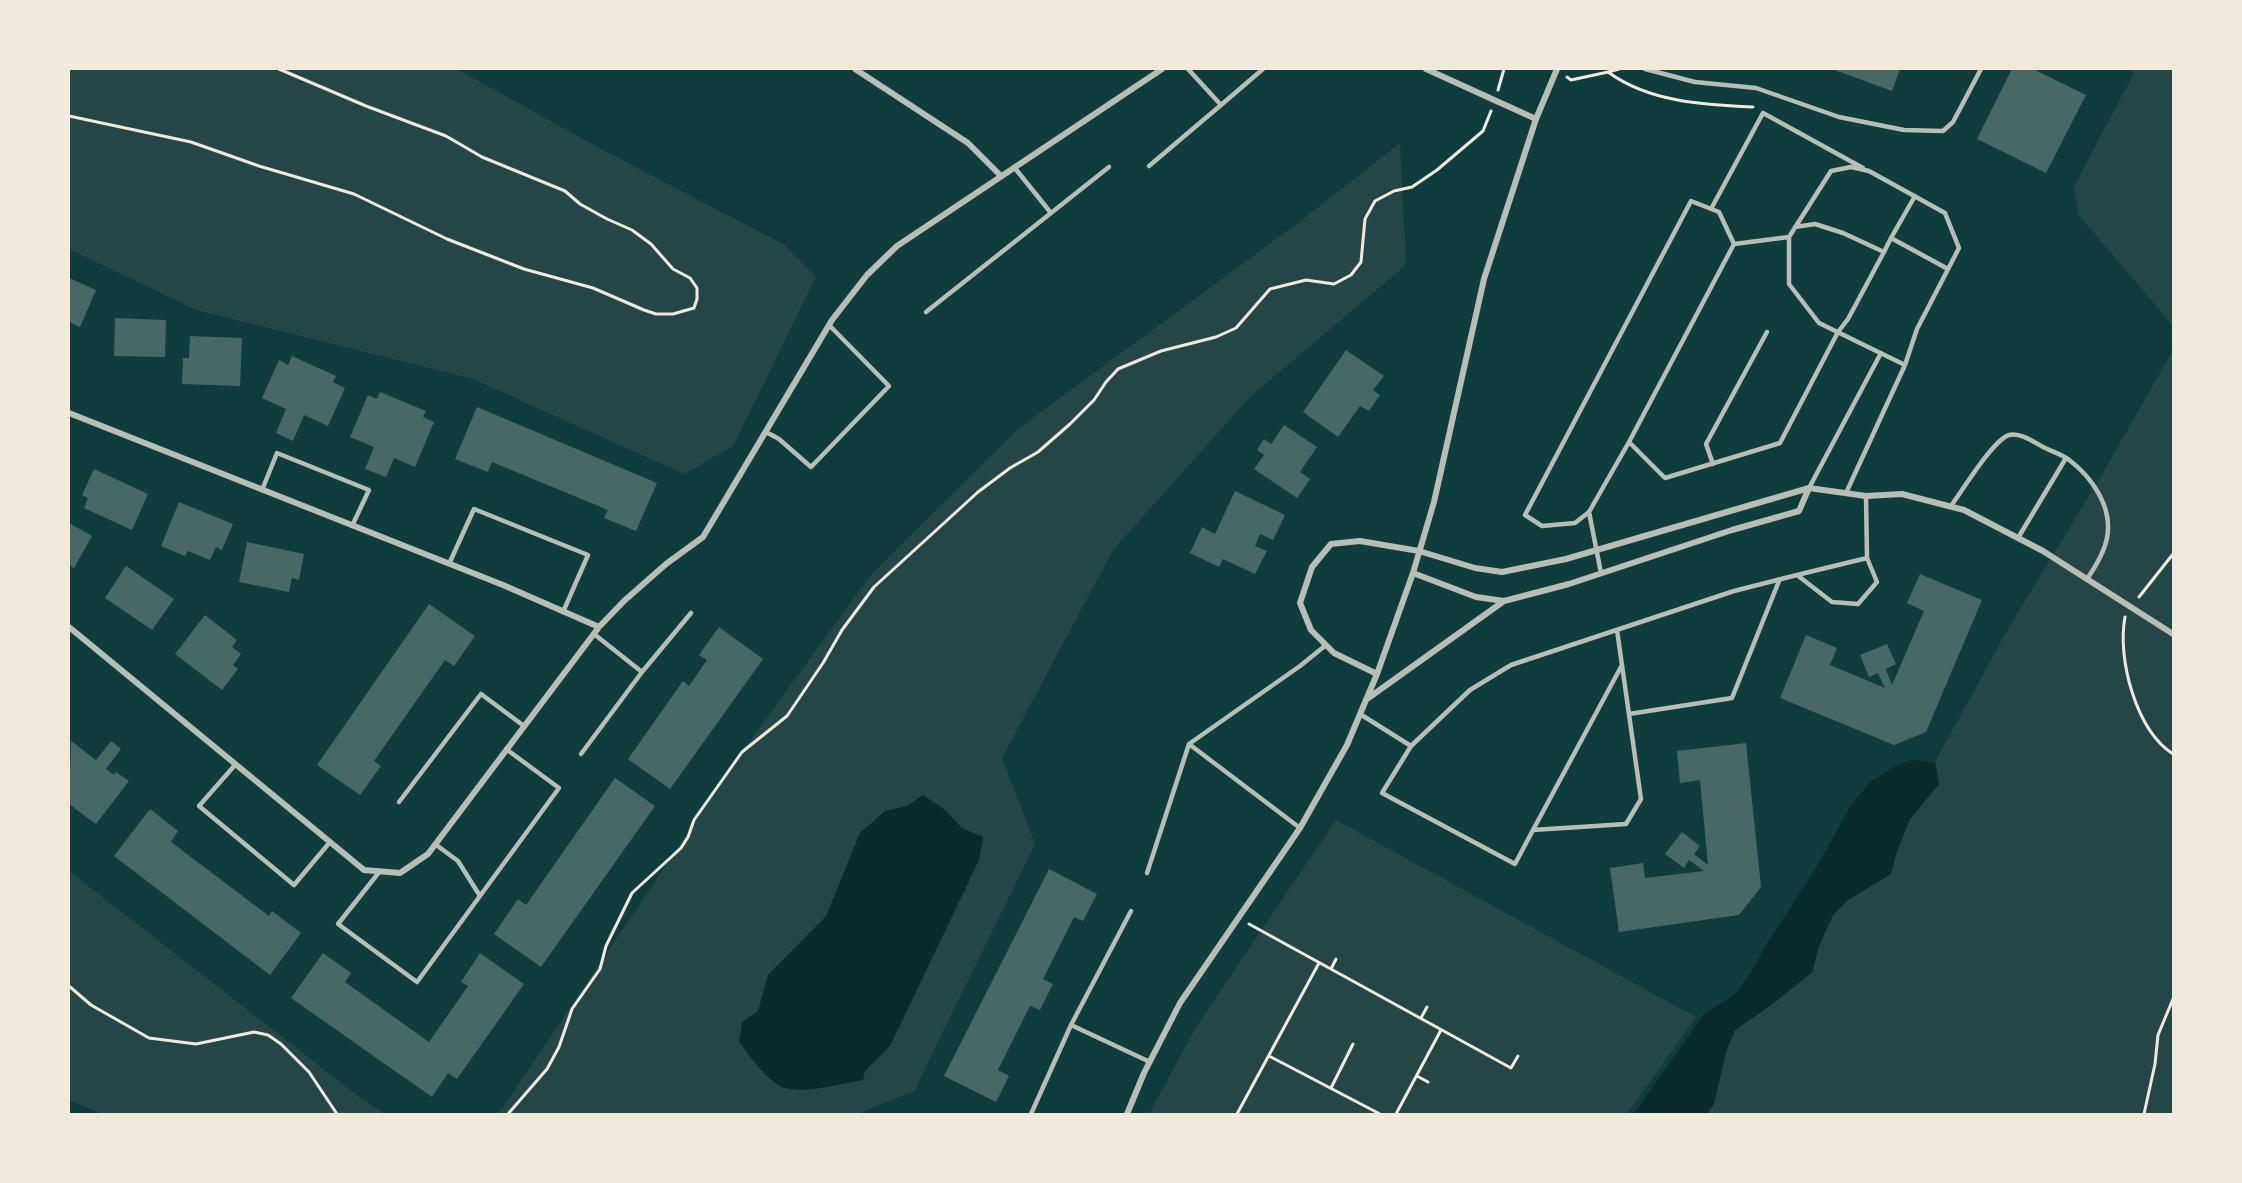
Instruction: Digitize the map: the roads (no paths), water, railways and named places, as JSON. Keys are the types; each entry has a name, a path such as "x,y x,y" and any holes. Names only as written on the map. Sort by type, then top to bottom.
{"street":[{"path":"855,69 968,143 1001,176"},
{"path":"69,627 364,870 400,873 428,854 599,627 649,578 703,537 829,326 867,275 897,246 1162,69"},
{"path":"1426,69 1536,119"},
{"path":"1127,1114 1180,1003 1240,919 1300,828 1347,745 1377,674 1413,573 1434,502 1484,279 1536,119 1557,70"},
{"path":"69,413 449,564 599,627"},
{"path":"1366,699 1504,602 1798,511 1809,488"},
{"path":"1377,674 1334,653 1311,630 1300,603 1312,567 1331,544 1360,541 1419,551 1475,568 1502,572 1566,559 1809,488 1866,496 1902,494 1964,510 2043,551 2173,634"},
{"path":"1413,573 1476,597 1504,602"}],"lane":[{"path":"1188,69 1221,105"},
{"path":"1149,166 1263,69"},
{"path":"1645,69 1695,82 1756,88 1839,117 1923,132 1943,131 1953,122 1981,69"},
{"path":"1712,209 1763,114 1945,213 1959,248 1917,329 1905,365 1845,493"},
{"path":"1014,167 1051,213"},
{"path":"926,312 1109,167"},
{"path":"1869,171 1851,167 1831,171 1789,237 1789,284 1820,323 1905,365"},
{"path":"1629,442 1665,478 1780,443 1838,332 1848,319 1915,196"},
{"path":"1691,201 1719,212 1734,244 1629,442 1589,512 1575,524 1542,526 1525,515 1691,201"},
{"path":"1795,227 1815,224 1843,233 1884,252"},
{"path":"1734,244 1789,237"},
{"path":"1891,238 1948,269"},
{"path":"766,432 778,439 811,467 889,386 829,326"},
{"path":"1713,464 1706,444 1767,332"},
{"path":"1809,488 1881,353"},
{"path":"1951,506 1997,442 2010,435 2021,436 2067,458 2092,484 2104,502 2109,521 2102,556 2087,579"},
{"path":"262,490 277,453 369,490 352,526"},
{"path":"2018,538 2067,458"},
{"path":"1797,575 1832,602 1858,604 1877,582 1867,558 1866,496"},
{"path":"449,564 474,510 588,555 563,612"},
{"path":"1589,512 1601,573"},
{"path":"1622,665 1515,864 1382,793 1411,746 1470,690 1511,665 1734,591 1867,558"},
{"path":"1629,714 1732,698 1779,581"},
{"path":"581,754 642,672 691,613"},
{"path":"1533,830 1626,824 1641,799 1617,630"},
{"path":"594,634 642,672"},
{"path":"1147,873 1189,744 1326,645"},
{"path":"399,802 481,694 524,726"},
{"path":"1360,714 1411,746"},
{"path":"1189,744 1300,828"},
{"path":"380,871 338,924 417,982 560,788 506,749"},
{"path":"235,765 199,806 294,885 330,842"},
{"path":"435,844 458,861 480,896"},
{"path":"1031,1114 1071,1024 1131,911"},
{"path":"1071,1024 1150,1062"}]}
